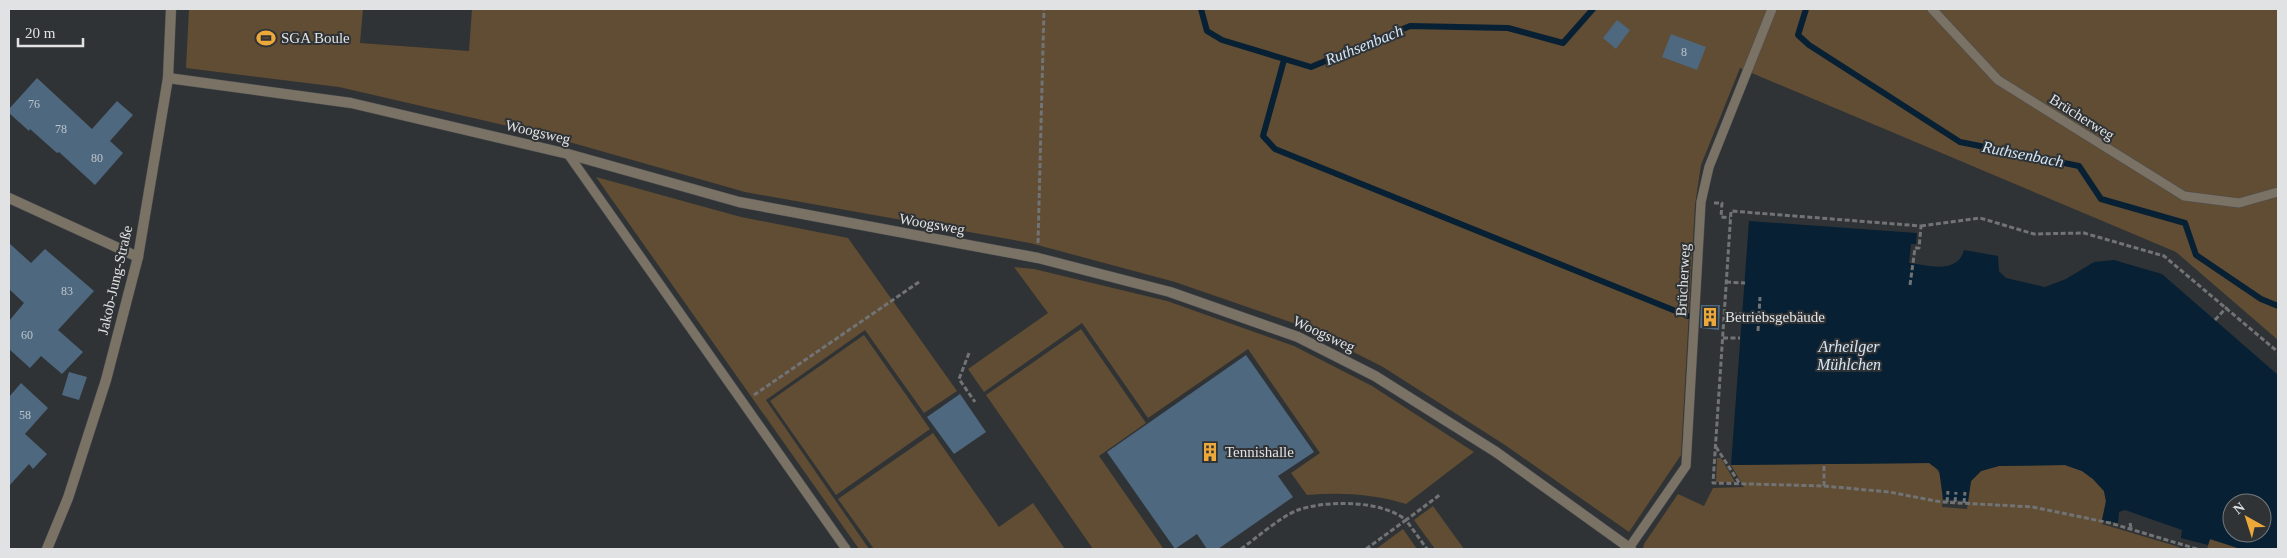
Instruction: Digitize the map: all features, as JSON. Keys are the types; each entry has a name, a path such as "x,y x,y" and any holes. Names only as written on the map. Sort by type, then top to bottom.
{"street":[{"name":"Jakob-Jung-Straße","path":"47,549 68,498 106,380 138,256 168,78 171,9"},
{"name":"Woogsweg","path":"168,78 341,101 568,154 739,202 1038,258 1170,292 1298,336 1375,376 1488,447 1630,549"},
{"path":"9,198 138,256"}],"lane":[{"name":"Brücherweg","path":"1630,549 1686,466 1701,202 1709,167 1772,9"},
{"name":"Brücherweg","path":"1932,9 1998,80 2184,196 2239,203 2278,192"},
{"path":"568,154 846,549"}],"path":[{"path":"1038,258 1044,9"},
{"path":"2197,549 2111,521 2033,507 1947,502 1890,492 1824,486 1713,484 1731,211 1921,226 1980,218 2034,234 2084,233 2164,256 2227,307 2278,352"},
{"path":"1722,214 1722,217 1730,218"},
{"path":"1910,285 1915,248 1919,248 1921,226"},
{"path":"743,403 919,282"},
{"path":"1726,282 1745,283"},
{"path":"1758,332 1760,297"},
{"path":"2215,320 2227,307"},
{"path":"1724,313 1759,315"},
{"path":"1723,338 1740,338"},
{"path":"968,353 959,379 975,402"},
{"path":"1716,446 1740,484"},
{"path":"1824,464 1824,486"},
{"path":"1947,502 1948,491"},
{"path":"1955,502 1956,492"},
{"path":"1964,502 1965,492"},
{"path":"1366,549 1441,494"},
{"path":"1243,549 1296,510 1331,503 1380,507 1400,515 1406,520 1427,549"},
{"path":"2130,523 2131,528"}],"shaded area":[{"path":"189,9 363,9 360,43 469,51 472,9 2278,9 2278,340 2176,252 1740,68 1701,165 1695,205 1681,455 1629,532 1505,445 1383,367 1302,326 1175,282 1030,243 745,192 534,132 339,87 186,68"},
{"path":"596,177 741,217 848,238 957,391 924,413 865,330 766,400 869,549 859,549"},
{"path":"1014,267 1034,269 1167,301 1294,346 1372,386 1474,452 1406,504 1382,498 1357,495 1307,495 1291,473 1320,453 1248,349 1148,418 1082,323 984,392 968,369 1048,313"},
{"path":"1081,329 1146,423 1099,456 1162,549 1093,549 986,395"},
{"path":"864,335 930,429 836,495 770,401"},
{"path":"933,433 999,527 1033,503 1065,549 874,549 838,499"},
{"path":"1717,458 1721,458 1735,482 1716,482"},
{"path":"1929,463 1939,472 1943,482 1942,507 1967,509 1971,481 1981,471 1998,466 2065,465 2082,471 2104,491 2106,501 2102,524 2179,547 2179,549 1643,549 1644,544 1678,494 1704,506 1713,488 1744,487 1731,465"},
{"path":"1433,506 1464,549 1435,549 1414,520"},
{"path":"1403,529 1417,549 1376,549"},
{"path":"2210,539 2241,549 2207,549"}],"water":[{"name":"Arheilger Mühlchen","path":"1749,221 1917,233 1916,244 1911,244 1909,263 1941,267 1949,266 1960,258 1964,250 1998,256 1999,271 2006,278 2045,287 2066,279 2094,262 2114,260 2162,274 2278,375 2278,549 2241,549 2222,543 2272,543 2272,493 2222,493 2222,543 2210,539 2208,545 2181,538 2182,530 2125,510 2119,512 2118,523 2102,520 2106,501 2104,491 2082,471 2065,465 1999,466 1981,471 1971,481 1968,501 1943,499 1939,470 1929,463 1731,465"}],"building":[{"path":"1617,20 1630,30 1616,49 1603,38"},
{"path":"1671,34 1706,47 1697,70 1662,57"},
{"path":"37,78 92,129 117,101 133,115 110,141 123,153 95,185 59,152 57,153 9,113 9,109"},
{"path":"9,243 31,263 45,249 94,291 58,330 83,352 62,374 41,356 30,368 9,349 9,321 24,303 9,289"},
{"path":"1701,305 1720,305 1719,330 1700,328"},
{"name":"Tennishalle","path":"1246,355 1314,452 1278,476 1293,497 1218,549 1207,549 1197,534 1175,549 1107,452"},
{"path":"69,372 87,377 79,400 62,395"},
{"path":"21,383 48,408 25,434 47,454 33,469 29,464 9,486 9,397"},
{"path":"960,394 986,432 954,454 927,417"}],"waterway":[{"name":"Ruthsenbach","path":"1201,9 1207,31 1222,40 1311,67 1410,26 1508,28 1563,43 1593,9"},
{"name":"Ruthsenbach","path":"1806,9 1798,35 1809,45 1960,142 2079,166 2101,199 2185,223 2196,255 2261,299 2278,306"},
{"path":"1284,60 1263,136 1275,149 1688,316"}],"place":[{"name":"SGA Boule","path":"266,38"},
{"name":"Betriebsgebäude","path":"1710,317"},
{"name":"Tennishalle","path":"1210,452"}]}
